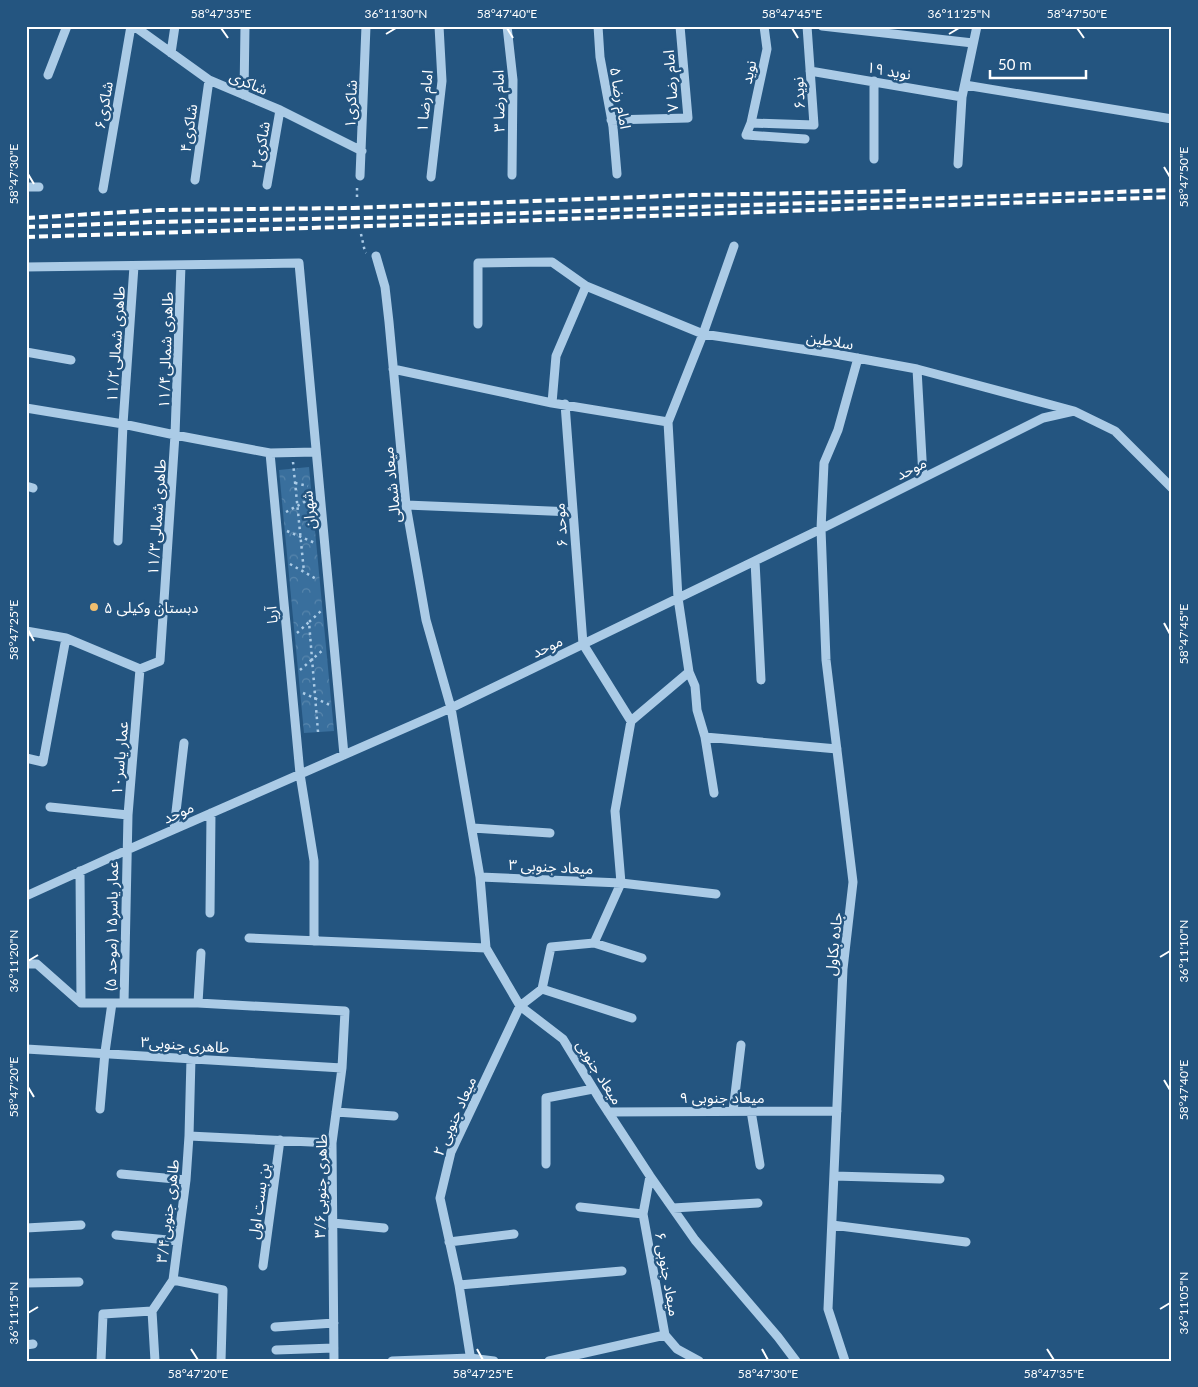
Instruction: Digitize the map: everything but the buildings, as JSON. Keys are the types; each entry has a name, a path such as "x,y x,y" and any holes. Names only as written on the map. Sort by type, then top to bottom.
{"street":[{"path":"48,74 66,26"},
{"name":"شاکری","path":"133,26 209,80 280,110 362,151"},
{"name":"شاکری۶","path":"103,188 133,26"},
{"path":"171,53 175,26"},
{"path":"244,95 246,26"},
{"name":"امام رضا ۱","path":"430,177 442,81 439,26"},
{"name":"امام رضا ۳","path":"507,26 513,80 512,175"},
{"name":"امام رضا ۵","path":"598,26 600,57 612,120 617,174"},
{"name":"امام رضا ۷","path":"612,120 688,118 680,26"},
{"name":"نوید","path":"751,123 767,49 764,26"},
{"name":"نوید۶","path":"751,123 814,126 807,26"},
{"path":"822,26 973,43"},
{"path":"958,164 962,97 977,26"},
{"name":"شاکری۱","path":"360,176 366,30"},
{"name":"نوید ۱۹","path":"810,71 962,97"},
{"name":"شاکری۴","path":"195,180 209,80"},
{"path":"874,81 874,159"},
{"path":"965,85 1172,119"},
{"name":"شاکری۲","path":"267,186 280,110"},
{"path":"751,123 746,135 805,139"},
{"path":"26,187 38,187"},
{"path":"714,793 705,737 697,710 695,686 689,672 678,598 668,422 703,334 734,246"},
{"name":"میعاد شمالی","path":"376,256 385,287 406,505 426,620 451,708"},
{"name":"سلاطین","path":"478,324 478,263 552,262 586,286 703,334 917,369 1074,411 1115,431 1172,488"},
{"name":"شهران","path":"182,265 299,263 344,755"},
{"path":"26,266 182,265"},
{"name":"طاهری شمالی۱۱/۴","path":"175,435 182,265"},
{"name":"طاهری شمالی۱۱/۲","path":"118,541 123,424 134,266"},
{"path":"552,403 556,356 586,286"},
{"path":"26,352 71,360"},
{"name":"جاده بکاول","path":"846,1361 828,1309 843,969 853,882 826,660 821,529 824,463 838,430 858,358"},
{"path":"393,369 552,403 668,422"},
{"path":"917,369 923,477"},
{"name":"موحد ۶","path":"565,404 583,644"},
{"path":"26,408 270,452 316,452"},
{"name":"موحد","path":"26,896 451,708 821,529 1042,418 1074,411"},
{"name":"طاهری شمالی۱۱/۳","path":"140,669 160,661 175,435"},
{"name":"آریا","path":"270,452 300,774 314,861 314,941"},
{"path":"406,505 573,512"},
{"path":"755,561 761,680"},
{"path":"26,631 66,638 140,669"},
{"path":"26,758 43,762 66,638"},
{"path":"583,644 631,721"},
{"name":"عمار یاسر۱۰","path":"127,850 128,815 140,669"},
{"path":"594,943 622,883 615,811 631,721 689,672"},
{"name":"میعاد جنوبی","path":"451,708 480,877 486,948 520,1006 563,1038 608,1112 695,1240 778,1337 796,1361"},
{"path":"705,737 837,749"},
{"path":"174,829 184,743"},
{"path":"50,807 128,815"},
{"path":"210,913 211,813"},
{"path":"472,828 550,833"},
{"name":"عمار یاسر۱۵ (موحد ۵)","path":"124,1003 127,850"},
{"path":"80,871 81,1003"},
{"name":"میعاد جنوبی ۳","path":"480,877 622,883 716,894"},
{"path":"248,938 486,948"},
{"path":"520,1006 542,989 551,947 594,943 642,958"},
{"path":"26,964 37,964 81,1003 198,1003 202,953"},
{"path":"542,989 632,1018"},
{"path":"100,1109 112,1003"},
{"name":"طاهری جنوبی۳/۶","path":"198,1003 345,1011 342,1068 332,1143 334,1361"},
{"name":"میعاد جنوبی ۲","path":"470,1360 459,1285 440,1198 451,1152 520,1006"},
{"path":"733,1111 741,1045"},
{"name":"طاهری جنوبی۳","path":"26,1049 105,1052 342,1068"},
{"name":"طاهری جنوبی۳/۴","path":"152,1311 173,1280 186,1180 191,1058"},
{"path":"546,1164 546,1098 593,1089"},
{"path":"751,1111 760,1165"},
{"name":"میعاد جنوبی ۹","path":"608,1112 837,1111"},
{"path":"336,1112 394,1116"},
{"path":"189,1136 332,1143"},
{"name":"بن بست اول","path":"263,1266 280,1140"},
{"path":"121,1174 186,1180"},
{"name":"میعاد جنوبی ۶","path":"650,1176 643,1214 665,1335 677,1349 699,1361"},
{"path":"834,1176 940,1179"},
{"path":"673,1208 758,1203"},
{"path":"580,1207 643,1214"},
{"path":"333,1223 384,1228"},
{"path":"26,1228 81,1225"},
{"path":"832,1225 966,1242"},
{"path":"449,1242 514,1234"},
{"path":"116,1235 178,1241"},
{"path":"459,1285 622,1271"},
{"path":"173,1280 223,1290 222,1361"},
{"path":"26,1283 78,1282"},
{"path":"101,1361 103,1314 152,1311 155,1361"},
{"path":"275,1327 334,1323"},
{"path":"549,1361 665,1335"},
{"path":"276,1350 334,1348"},
{"path":"392,1361 494,1361"}],"path":[{"path":"361,234 365,252 376,256"},
{"path":"292,453 304,572"},
{"path":"320,494 298,506 276,522 300,536 325,547"},
{"path":"280,558 329,586"},
{"path":"318,732 309,622 330,602"},
{"path":"291,677 333,640"},
{"path":"292,688 340,709"}],"green space":[{"path":"309,467 334,731 304,733 279,470"}],"railway":[{"path":"26,227 154,222 411,217 1172,190"},
{"path":"26,218 159,210 353,208 692,195 909,191"},
{"path":"26,237 1172,197"}],"place":[{"name":"دبستان وکیلی ۵","path":"94,607"}]}
